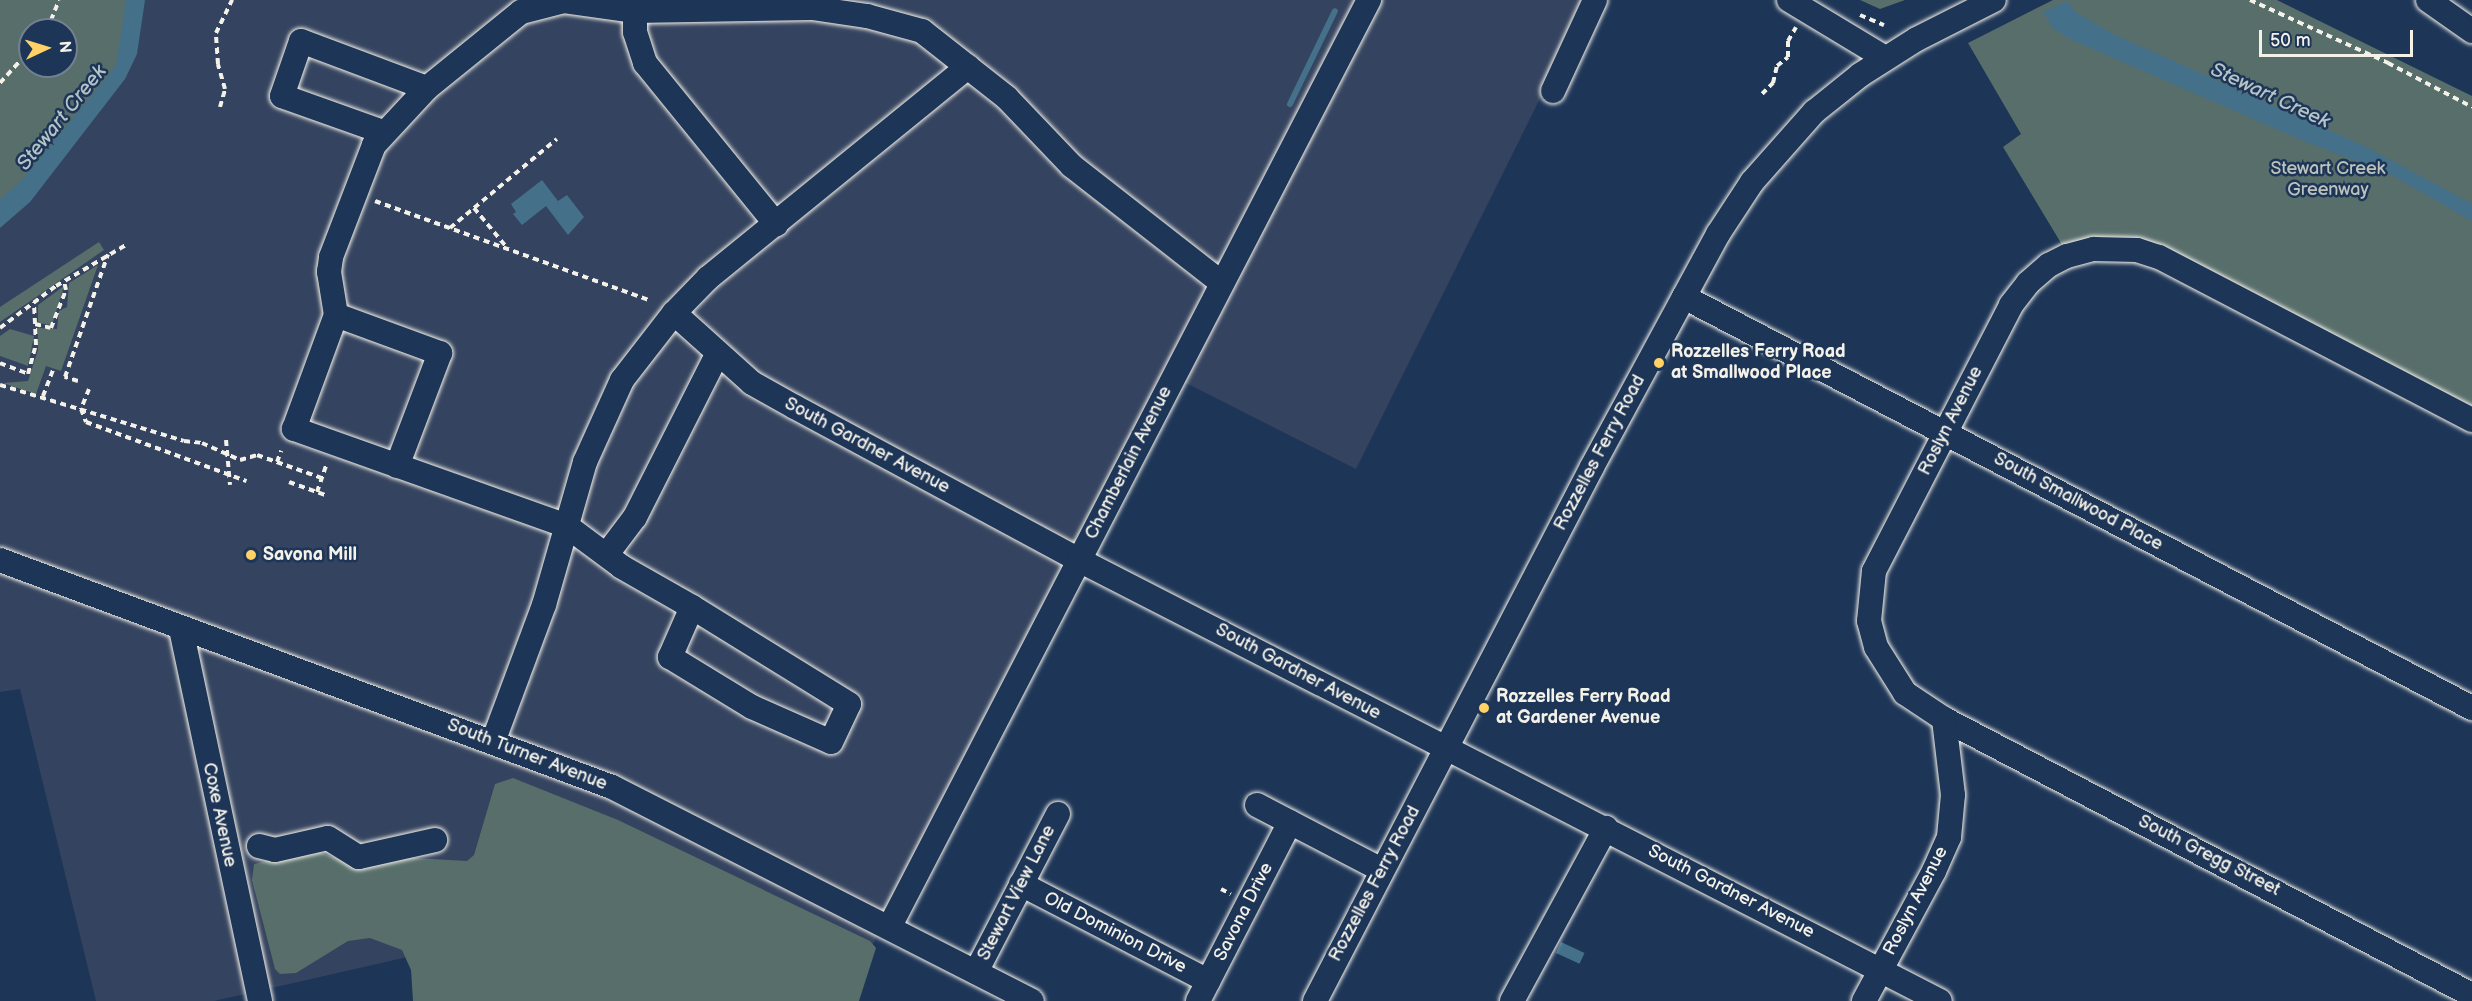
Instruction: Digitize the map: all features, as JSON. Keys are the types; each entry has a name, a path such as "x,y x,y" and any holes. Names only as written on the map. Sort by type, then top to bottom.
{"street":[{"name":"Chamberlain Avenue","path":"890,926 1369,0"},
{"path":"1553,91 1595,0"},
{"name":"Rozzelles Ferry Road","path":"1315,1001 1718,234 1777,151 1814,112 1885,58 1994,0"},
{"path":"2428,0 2472,31"},
{"path":"692,607 670,657 752,707 831,742 849,704 607,554 567,526 294,429 336,315 329,272 331,256 367,158 383,132 428,88 521,12 537,5 564,1 635,11 812,8 867,16 922,32 1007,98 1072,166 1222,283"},
{"path":"1798,4 1885,58"},
{"path":"635,11 635,32 645,63 776,224"},
{"path":"383,132 282,96 301,41 428,88"},
{"path":"493,742 544,605 585,462 621,380 674,313 708,278 968,67"},
{"name":"Roslyn Avenue","path":"1864,1001 1949,837 1953,795 1944,718 1905,693 1888,671 1876,647 1869,612 1877,565 2011,305 2028,283 2049,265 2067,256 2113,248 2159,257 2472,420"},
{"name":"South Smallwood Place","path":"1684,297 2472,708"},
{"name":"South Gardner Avenue","path":"674,313 717,355 752,383 1079,560 1446,750 1605,828 1940,1001"},
{"path":"336,315 440,353 397,466"},
{"path":"607,554 635,517 717,355"},
{"name":"South Turner Avenue","path":"0,560 612,787 890,926 1032,1001"},
{"name":"Coxe Avenue","path":"181,629 260,1001"},
{"name":"South Gregg Street","path":"1944,718 2472,995"},
{"path":"1257,804 1383,870"},
{"name":"Stewart View Lane","path":"976,972 1058,814"},
{"name":"Savona Drive","path":"1203,991 1290,822"},
{"path":"1512,1001 1605,828"},
{"path":"259,846 275,850 328,838 359,857 435,840"},
{"name":"Old Dominion Drive","path":"1022,884 1203,991"}],"path":[{"path":"51,18 58,0"},
{"path":"219,107 225,89 218,64 216,33 232,0"},
{"path":"2250,0 2388,63 2472,106"},
{"path":"1762,93 1773,83 1777,66 1788,57 1788,41 1798,4"},
{"path":"0,83 18,63"},
{"path":"449,228 557,139"},
{"path":"380,203 648,300"},
{"path":"474,208 508,249"},
{"path":"0,328 64,281 126,245"},
{"path":"78,381 65,376 109,254"},
{"path":"35,324 51,327 64,297 64,281"},
{"path":"0,363 28,374 35,353 34,302"},
{"path":"44,396 53,370"},
{"path":"0,385 36,398 44,396 96,415 202,443 240,460 257,455 322,478"},
{"path":"88,389 81,409 86,422 246,481"},
{"path":"226,440 230,485"},
{"path":"277,462 281,451"},
{"path":"317,492 326,466"},
{"path":"289,482 328,496"}],"shaded area":[{"path":"126,0 145,0 137,54 125,79 30,202 0,228 0,200 22,180 116,66"},
{"path":"137,0 1589,0 1356,469 1184,382 887,915 846,1001 434,951 214,1001 96,1001 20,689 0,692 0,206"},
{"path":"2067,1 2077,13 2113,34 2364,146 2441,187 2472,204 2472,221 2388,173 2306,142 2070,39 2053,28 2043,12"},
{"path":"542,180 558,201 567,195 584,217 568,235 546,206 522,225 513,214 516,212 511,204"},
{"path":"1561,942 1585,953 1579,964 1556,953"}],"green space":[{"path":"0,0 137,0 125,66 0,210"},
{"path":"1860,0 1905,0 1880,9"},
{"name":"Stewart Creek Greenway","path":"2053,0 2277,0 2472,96 2472,412 2167,254 2064,248 2003,147 2021,134 1968,43"},
{"path":"99,242 104,250 0,322 0,307"},
{"path":"98,265 61,371 46,366 36,394 3,383 28,381 38,350 38,328 57,329 59,311 67,307 69,283"},
{"path":"64,286 52,325 38,323 38,305"},
{"path":"10,329 34,336 28,366 0,356 0,336"},
{"path":"513,778 618,820 870,941 876,948 859,1001 413,1001 411,970 402,950 370,938 348,941 296,973 280,974 275,969 252,880 254,864 313,850 341,860 397,857 467,861 474,855 495,784"}],"waterway":[{"path":"1290,104 1335,11"}],"place":[{"name":"Rozzelles Ferry Road at Smallwood Place","path":"1659,363"},
{"name":"Savona Mill","path":"251,555"},
{"name":"Rozzelles Ferry Road at Gardener Avenue","path":"1484,708"}],"water label":[{"name":"Stewart Creek","path":"2270,96"},
{"name":"Stewart Creek","path":"62,118"}]}
